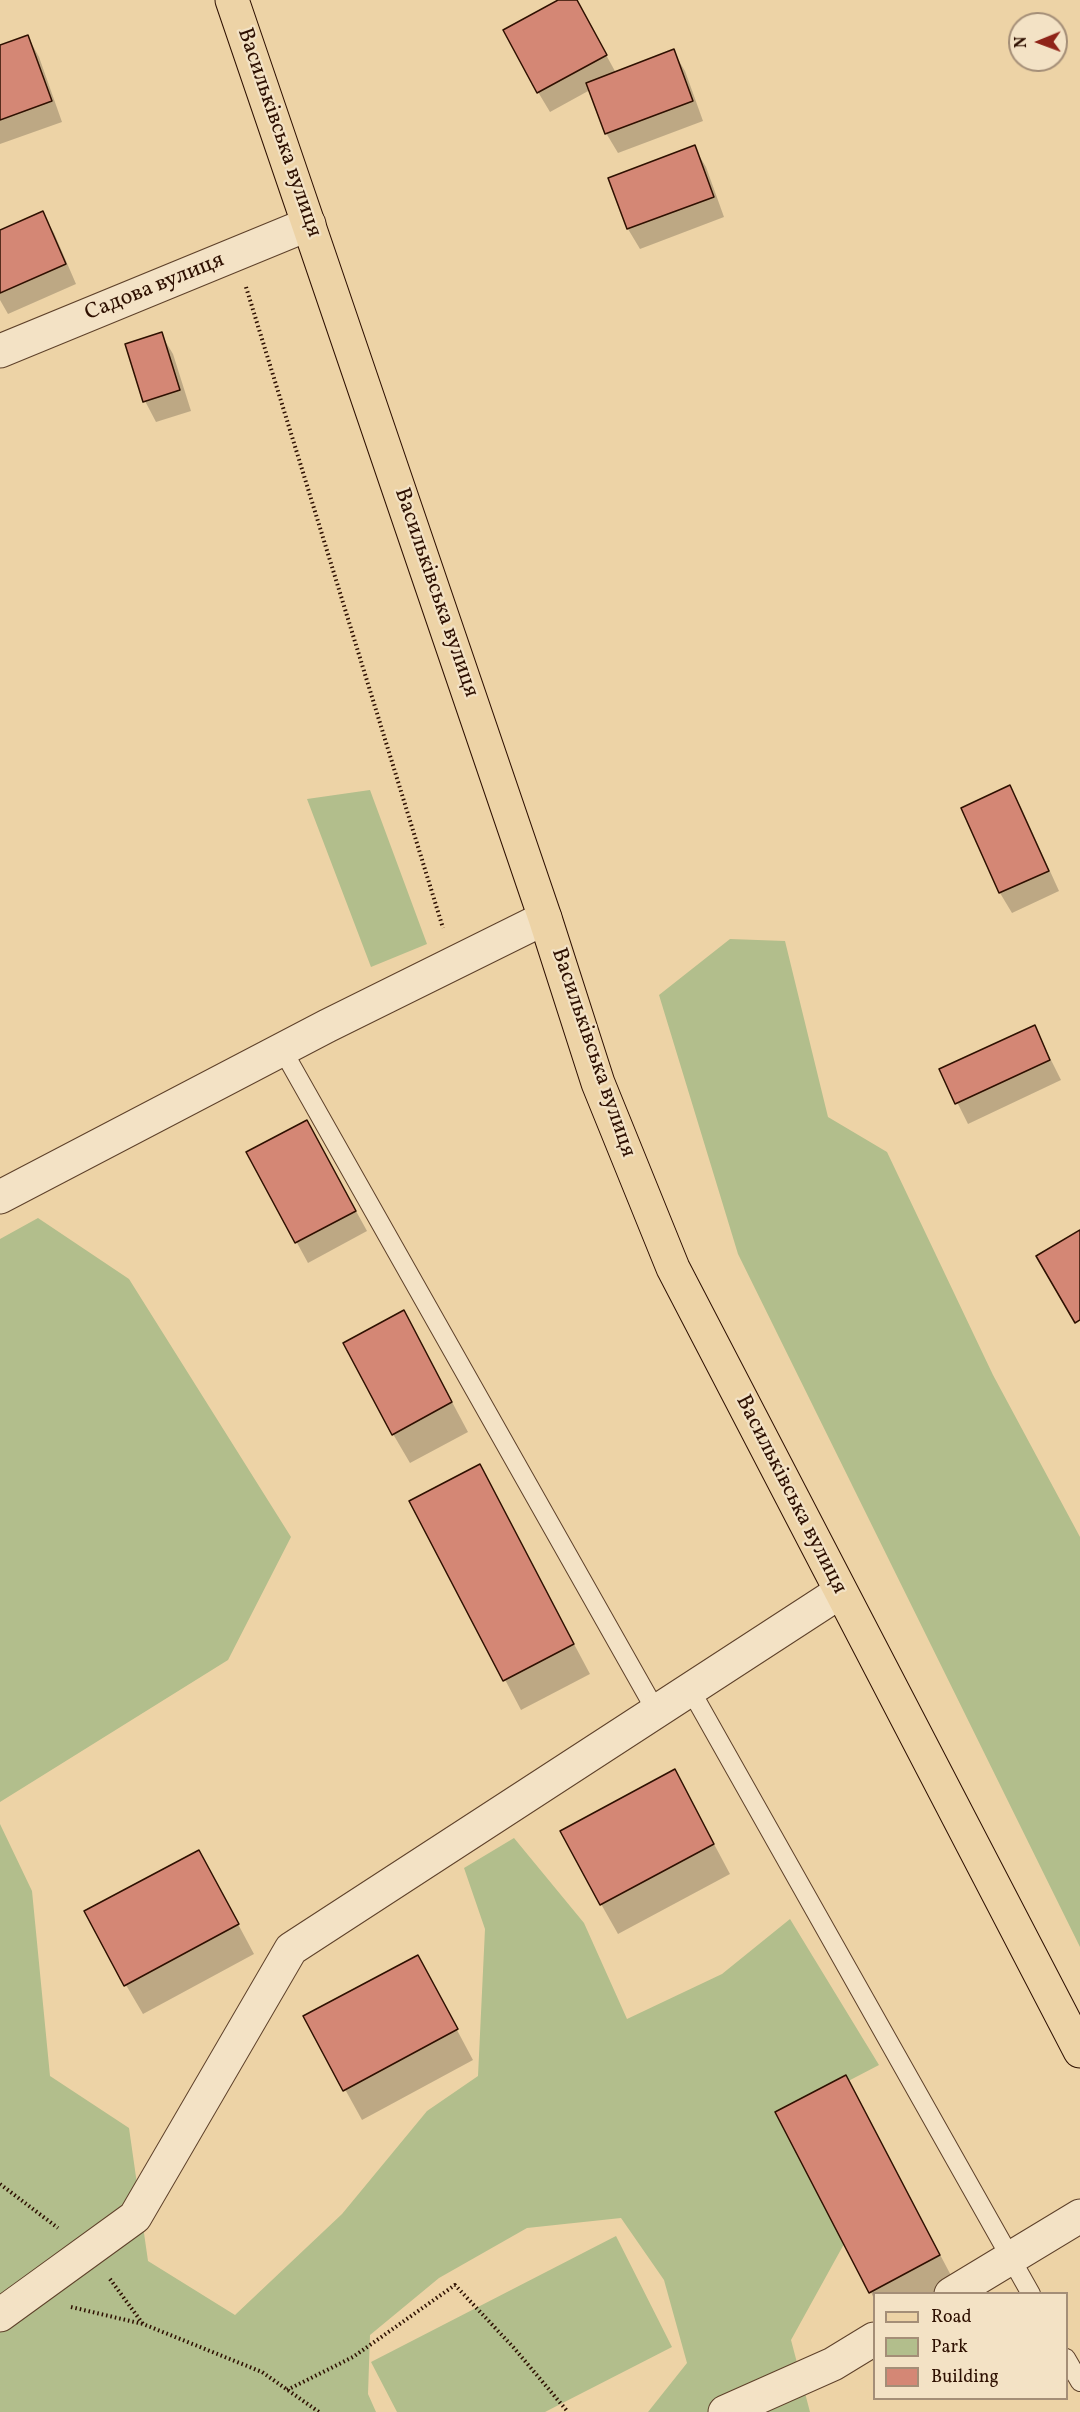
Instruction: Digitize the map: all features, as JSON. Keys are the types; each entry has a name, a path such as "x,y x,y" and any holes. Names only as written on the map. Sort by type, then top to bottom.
{"main road":[{"name":"Васильківська вулиця","path":"231,0 546,918 598,1083 673,1268 1080,2051"}],"street":[{"name":"Садова вулиця","path":"0,351 309,224"},
{"path":"0,1197 282,1049 546,918"},
{"path":"0,2315 135,2217 291,1949 840,1592"},
{"path":"954,2292 1080,2216"},
{"path":"725,2412 833,2364 873,2340"}],"lane":[{"path":"282,1049 656,1711"},
{"path":"690,1689 1030,2292"},
{"path":"1068,2361 1080,2382"}],"path":[{"path":"235,254 454,963"},
{"path":"0,2184 88,2251 143,2324 262,2372 319,2412"},
{"path":"287,2390 353,2357 455,2285 514,2348 567,2412"}],"green space":[{"path":"370,790 427,944 371,967 307,799"},
{"path":"730,939 785,941 828,1117 887,1152 993,1375 1080,1537 1080,1947 738,1254 659,995"},
{"path":"38,1218 129,1279 291,1537 228,1660 0,1802 0,1239"},
{"path":"0,1824 32,1891 50,2076 129,2128 148,2261 235,2315 342,2214 427,2111 478,2076 485,1929 464,1868 514,1838 584,1923 627,2019 722,1974 790,1919 879,2065 783,2115 844,2244 791,2340 810,2412 648,2412 687,2363 664,2280 621,2218 527,2228 439,2278 370,2335 368,2394 376,2412 0,2412"},
{"path":"616,2236 672,2347 545,2412 397,2412 371,2362"}],"building":[{"path":"558,0 577,0 607,55 537,93 503,30"},
{"path":"28,35 52,101 0,120 0,45"},
{"path":"674,49 693,101 605,134 586,83"},
{"path":"695,145 714,197 627,229 608,178"},
{"path":"43,211 66,264 0,293 0,230"},
{"path":"162,332 180,390 143,402 125,344"},
{"path":"1010,785 1049,871 999,893 961,808"},
{"path":"1035,1025 1050,1060 955,1104 939,1069"},
{"path":"307,1120 356,1211 295,1243 246,1152"},
{"path":"1080,1230 1080,1320 1075,1323 1036,1256"},
{"path":"404,1310 452,1402 392,1435 343,1343"},
{"path":"480,1464 574,1644 503,1681 409,1501"},
{"path":"675,1769 714,1844 600,1905 560,1831"},
{"path":"199,1850 239,1924 124,1986 84,1911"},
{"path":"418,1955 458,2029 343,2091 303,2016"},
{"path":"846,2075 940,2255 869,2293 775,2112"}]}
